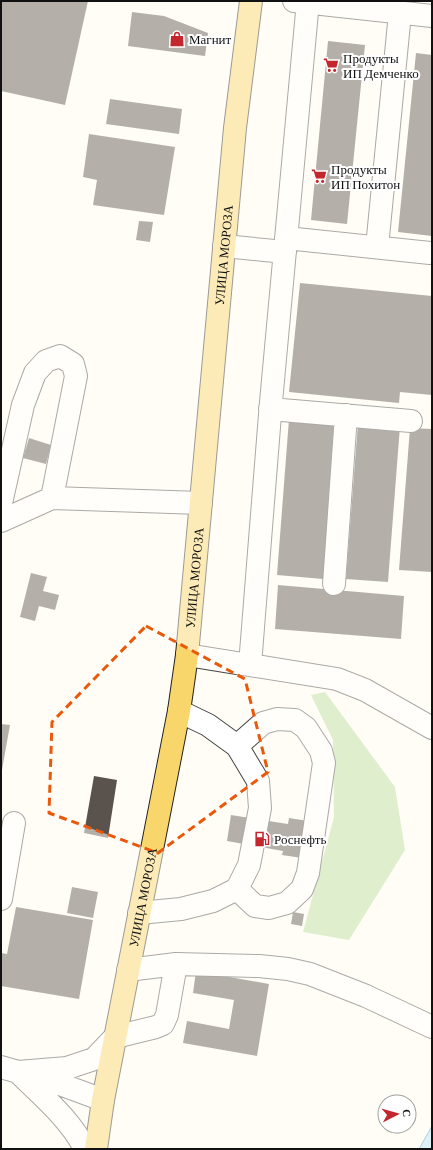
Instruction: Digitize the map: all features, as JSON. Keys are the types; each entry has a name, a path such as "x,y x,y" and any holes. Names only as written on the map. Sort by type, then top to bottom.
{"main road":[{"name":"УЛИЦА МОРОЗА","path":"96,1149 103,1100 179,711 201,504 235,128 251,1"}],"street":[{"path":"250,665 270,409 286,245 304,2 417,15 432,34"},
{"path":"376,247 417,15"},
{"path":"224,246 286,245 376,247 430,253"},
{"path":"1,503 23,405 35,373 46,361 60,356 73,364 76,376 52,498"},
{"path":"270,409 411,421"},
{"path":"334,584 346,415"},
{"path":"1,521 52,498 201,504"},
{"path":"186,655 337,679 365,690 432,728"},
{"path":"139,913 181,909 213,902 237,889 249,865 260,808 258,781 237,746 208,725 179,711"},
{"path":"237,746 263,723 277,719 295,720 306,728 320,751 324,763 308,873 302,889 287,903 269,908 256,906 237,889"},
{"path":"1,898 14,823"},
{"path":"128,970 176,964 259,966 288,969 310,974 366,996 432,1027"},
{"path":"9,1069 67,1068 94,1059 115,1037 163,1024 167,1015 176,964"},
{"path":"9,1069 57,1083 103,1100"},
{"path":"9,1069 58,1111 81,1141 85,1149"}],"highlighted area":[{"path":"146,626 245,679 268,772 158,853 49,813 52,722"}],"green space":[{"path":"325,692 395,787 405,850 349,940 303,932 334,817 333,740 311,695"}],"water":[{"path":"432,1126 432,1149 419,1149"}],"building":[{"path":"1,1 88,1 65,105 1,91"},
{"path":"132,12 164,16 208,33 205,56 128,46"},
{"path":"328,41 365,45 347,224 311,220"},
{"path":"416,53 432,55 432,236 398,232"},
{"path":"110,99 182,109 179,134 106,124"},
{"path":"89,134 175,147 164,215 93,205 97,180 83,177"},
{"path":"139,221 153,222 150,242 136,240"},
{"path":"300,283 432,296 432,395 400,392 399,403 289,392"},
{"path":"289,419 334,422 323,579 277,575"},
{"path":"358,423 400,426 388,582 346,579"},
{"path":"410,428 432,429 432,572 399,570"},
{"path":"29,438 51,445 46,464 23,458"},
{"path":"31,573 47,577 43,591 59,595 55,610 39,606 35,621 20,617"},
{"path":"278,585 404,596 401,639 275,629"},
{"path":"1,724 10,725 2,770 1,770"},
{"path":"94,776 117,780 108,838 84,833"},
{"path":"231,815 288,824 289,818 308,821 302,858 282,855 283,851 227,841"},
{"path":"72,887 98,892 93,918 67,913"},
{"path":"16,907 93,920 79,999 1,986 1,953 7,954"},
{"path":"293,912 304,914 302,926 291,924"},
{"path":"196,971 269,984 257,1056 183,1043 187,1021 229,1029 234,1000 193,993"}],"place":[{"name":"Магнит","path":"177,39"},
{"name":"Продукты ИП Демченко","path":"331,65"},
{"name":"Продукты ИП Похитон","path":"319,176"},
{"name":"Роснефть","path":"262,839"}]}
